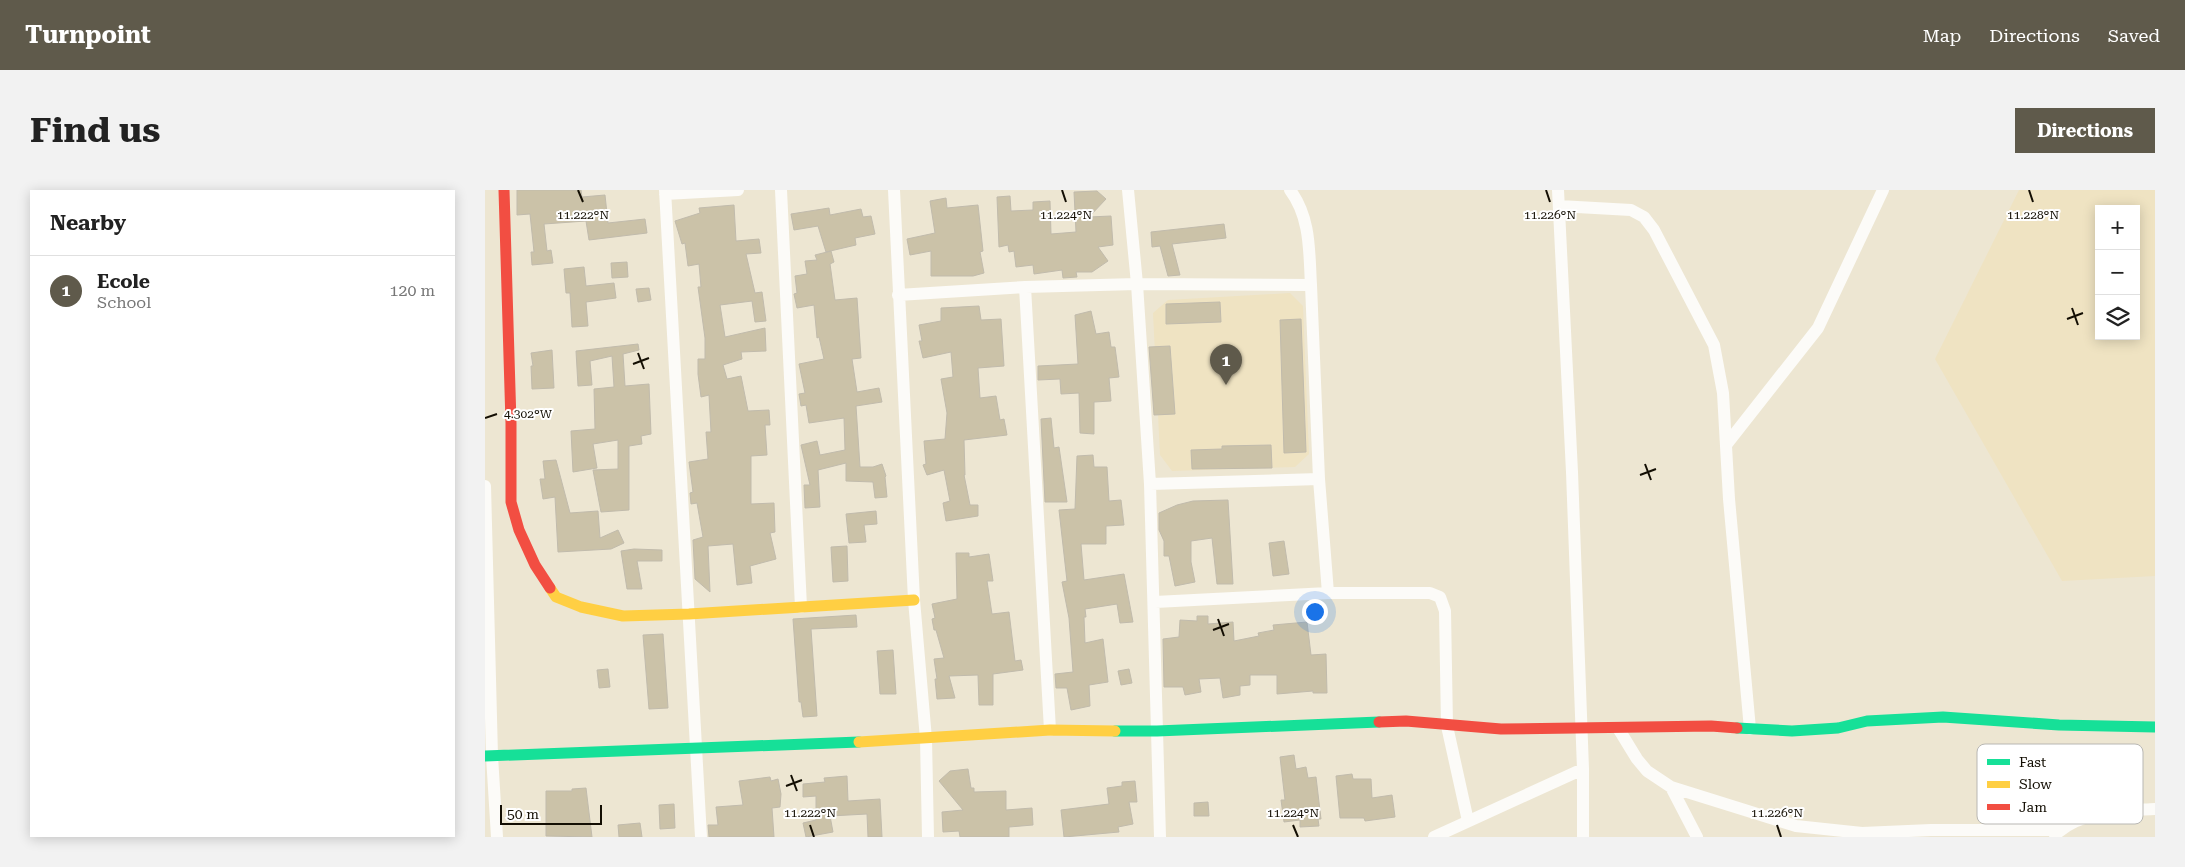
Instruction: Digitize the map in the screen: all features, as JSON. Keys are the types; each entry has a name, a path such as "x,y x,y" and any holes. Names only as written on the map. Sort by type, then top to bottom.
{"street":[{"path":"504,190 511,423 511,502 519,530 535,565 557,597 569,603 623,616 689,614 914,600"},
{"path":"701,837 665,192 738,190"},
{"path":"781,190 801,606"},
{"path":"895,190 914,600 926,739 928,837"},
{"path":"1128,190 1137,284 1151,484 1160,837"},
{"path":"1290,190 1297,199 1307,222 1319,478 1328,593"},
{"path":"1558,190 1572,472 1583,769 1583,837"},
{"path":"1726,445 1818,328 1883,190"},
{"path":"1559,206 1631,210 1644,217 1654,230 1714,345 1723,392 1729,500 1750,729"},
{"path":"899,295 1025,287 1137,284 1311,285"},
{"path":"1025,287 1050,730"},
{"path":"1151,484 1319,478"},
{"path":"485,486 489,756 497,837"},
{"path":"1155,602 1328,593 1431,593 1440,597 1445,611 1447,726 1468,821"},
{"path":"489,756 926,739 1050,730 1157,731 1407,721 1501,730 1581,730 1711,726 1750,729 1816,730 1867,721 1943,717 2059,725 2155,727"},
{"path":"1618,728 1637,759 1647,771 1671,787 1796,826 1862,833 1931,830 2057,834 2074,824"},
{"path":"1434,837 1583,769"},
{"path":"1671,787 1697,837"}],"shaded area":[{"path":"2019,190 2155,190 2155,576 2062,581 1935,359"},
{"path":"1290,293 1303,306 1309,454 1295,467 1172,471 1160,455 1153,313 1168,300"}],"building":[{"path":"517,190 581,190 582,197 605,195 608,223 645,219 647,233 589,240 586,221 544,224 547,251 551,250 553,263 532,265 531,252 534,252 530,214 517,215"},
{"path":"1097,191 1106,199 1089,217 1111,216 1113,245 1098,247 1108,261 1092,272 1076,272 1077,277 1063,278 1062,270 1034,274 1033,265 1016,267 1014,251 1009,252 1008,245 999,247 997,197 1010,196 1011,211 1033,210 1033,202 1050,201 1051,234 1076,232 1074,192"},
{"path":"946,198 947,208 978,205 983,251 980,252 984,273 973,276 931,276 931,251 910,255 907,239 935,233 930,201"},
{"path":"734,205 736,241 759,239 761,253 746,254 755,293 762,292 766,321 755,322 752,301 720,305 725,337 765,328 766,351 741,352 742,359 723,365 727,379 741,376 748,411 769,410 770,425 765,425 767,455 751,456 751,504 774,503 775,532 770,533 776,559 750,566 752,583 737,585 733,544 708,546 710,592 695,579 693,540 703,537 697,503 691,504 690,493 693,492 689,462 708,459 706,432 711,432 709,395 701,397 698,374 698,359 705,359 705,338 698,287 701,287 699,264 688,266 685,243 682,244 675,221 700,213 699,208"},
{"path":"829,208 830,215 861,209 863,217 871,216 875,234 855,238 856,245 826,252 818,226 794,230 791,214"},
{"path":"1224,224 1226,238 1172,244 1180,275 1168,276 1160,246 1152,247 1151,232"},
{"path":"831,251 834,262 830,264 835,300 857,298 861,358 852,359 857,392 879,388 882,402 856,406 860,467 873,467 882,464 886,476 887,497 875,498 873,482 846,481 846,463 818,470 820,507 805,508 804,485 810,485 801,445 817,441 820,455 845,450 844,418 809,423 806,405 801,406 799,394 805,393 799,364 824,359 819,337 817,338 814,305 797,308 794,294 797,293 795,276 807,274 805,261 817,260 815,255"},
{"path":"627,262 628,277 612,278 611,263"},
{"path":"584,267 586,286 614,283 616,298 586,302 588,326 572,327 570,293 566,293 564,269"},
{"path":"649,288 651,300 638,302 636,289"},
{"path":"1220,302 1221,322 1166,324 1166,304"},
{"path":"979,306 981,320 1001,319 1004,366 978,368 980,398 996,396 1000,420 1004,419 1007,435 964,440 964,475 970,505 978,505 978,516 946,521 943,503 950,501 944,470 927,475 923,465 926,464 924,441 945,439 947,413 941,379 953,377 951,352 923,358 919,341 922,341 919,325 941,321 941,308"},
{"path":"1091,311 1096,334 1109,332 1111,347 1115,347 1119,377 1109,378 1111,401 1094,402 1094,434 1080,433 1079,393 1061,394 1060,379 1038,380 1038,366 1078,364 1075,315"},
{"path":"1301,319 1306,452 1284,453 1280,320"},
{"path":"638,344 639,350 623,354 625,386 649,384 651,434 641,436 642,444 629,446 629,510 601,512 593,470 618,469 618,440 593,444 597,468 573,472 571,431 595,429 594,389 614,387 612,356 590,361 592,385 578,386 576,351"},
{"path":"1170,346 1175,414 1154,415 1149,347"},
{"path":"552,350 554,388 532,389 531,366 533,366 531,353"},
{"path":"1051,418 1054,448 1059,447 1067,502 1045,502 1041,419"},
{"path":"1271,445 1272,468 1192,469 1191,450 1222,449 1222,446"},
{"path":"1093,455 1094,467 1107,467 1109,501 1121,500 1124,525 1106,526 1106,544 1081,544 1084,580 1124,574 1133,622 1120,623 1117,604 1085,609 1085,643 1103,639 1108,682 1089,685 1090,706 1071,710 1067,688 1056,688 1055,674 1073,672 1069,618 1062,582 1067,581 1059,510 1075,509 1077,456"},
{"path":"556,460 570,513 598,511 600,538 618,530 624,543 611,549 558,552 555,497 543,499 540,479 545,479 543,461"},
{"path":"1228,500 1233,584 1217,584 1212,538 1191,541 1191,562 1195,582 1175,586 1169,556 1164,556 1164,541 1159,530 1159,513 1177,505 1193,501"},
{"path":"876,511 877,524 864,525 866,542 849,543 846,514"},
{"path":"1284,541 1289,574 1273,576 1269,543"},
{"path":"847,546 848,581 833,582 831,547"},
{"path":"634,549 662,550 662,561 637,561 642,589 627,589 621,551"},
{"path":"956,553 969,553 969,557 989,554 993,581 987,581 992,614 1009,612 1015,661 1021,660 1023,670 993,674 993,705 979,705 978,675 949,676 955,698 937,699 934,659 944,658 936,630 934,630 932,619 935,618 932,604 957,599"},
{"path":"856,615 857,627 811,629 817,716 803,717 801,702 799,702 793,619"},
{"path":"1197,616 1208,616 1208,624 1233,622 1234,641 1259,636 1258,633 1274,630 1273,625 1307,622 1311,655 1326,654 1327,693 1313,693 1313,691 1277,694 1277,675 1250,675 1250,685 1240,686 1240,695 1223,698 1220,678 1199,679 1201,692 1185,695 1183,687 1164,687 1163,639 1179,637 1180,620 1197,621"},
{"path":"663,634 668,708 649,709 643,635"},
{"path":"893,650 896,694 880,694 877,651"},
{"path":"608,669 610,687 599,688 597,670"},
{"path":"1129,669 1132,683 1121,685 1118,671"},
{"path":"1294,755 1296,769 1306,767 1308,778 1316,777 1321,819 1318,819 1319,826 1300,827 1300,820 1284,822 1281,800 1285,800 1280,757"},
{"path":"968,769 971,788 974,788 974,792 1006,791 1006,810 1032,808 1033,825 1009,827 1009,837 960,837 959,831 943,832 942,812 963,810 939,781 950,771"},
{"path":"1352,774 1353,779 1371,779 1372,798 1392,795 1395,817 1365,821 1364,818 1340,818 1336,776"},
{"path":"847,776 848,801 880,799 882,837 868,837 867,814 830,816 833,832 806,837 803,823 816,820 816,796 803,797 803,784 825,782 824,778"},
{"path":"770,777 771,781 778,779 781,794 780,807 772,808 774,837 709,837 708,825 718,825 716,807 743,805 739,781"},
{"path":"1135,781 1137,802 1129,802 1133,824 1118,827 1119,832 1064,837 1061,810 1109,804 1107,788 1122,786 1122,782"},
{"path":"586,788 592,837 546,836 546,791 572,791 572,789"},
{"path":"1208,802 1209,816 1194,816 1194,803"},
{"path":"674,804 675,828 660,829 659,805"},
{"path":"640,823 642,837 619,837 618,825"}],"traffic: fast":[{"path":"1737,728 1792,731 1838,728 1867,721 1943,717 2059,725 2155,727"},
{"path":"1115,731 1379,722"},
{"path":"485,756 859,742"}],"traffic: slow":[{"path":"550,588 556,597 581,607 623,616 689,614 914,600"},
{"path":"859,742 1050,730 1115,731"}],"traffic: jam":[{"path":"504,190 511,423 511,502 519,530 535,565 550,588"},
{"path":"1379,722 1406,721 1501,729 1711,726 1737,728"}],"place":[{"name":"Ecole","path":"1226,385"}]}
